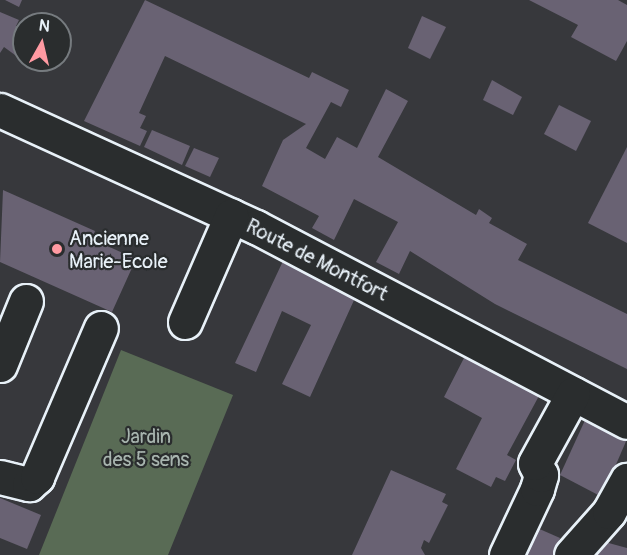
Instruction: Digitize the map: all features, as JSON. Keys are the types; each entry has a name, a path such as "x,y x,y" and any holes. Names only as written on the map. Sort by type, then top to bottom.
{"street":[{"name":"Route de Montfort","path":"0,110 231,216 627,422"},
{"path":"185,322 231,216"},
{"path":"0,365 26,301"},
{"path":"0,477 29,484 37,477 100,328"},
{"path":"506,555 537,489 541,475 535,463 573,394"},
{"path":"571,555 609,512 627,480"}],"green space":[{"name":"Jardin des 5 sens","path":"121,350 233,395 168,555 39,555"}],"building":[{"path":"5,0 22,0 19,7"},
{"path":"145,0 309,78 312,72 349,90 341,107 331,102 306,148 325,159 337,137 357,148 386,89 408,101 378,157 476,215 479,209 492,218 489,223 527,244 518,260 627,314 627,369 495,304 410,251 399,274 376,262 398,222 354,199 334,240 312,228 319,216 262,186 283,140 306,124 165,56 139,113 146,116 140,128 147,131 140,146 84,121"},
{"path":"529,0 618,0 627,5 627,41 616,61 571,37 578,25"},
{"path":"0,12 12,17 12,53 4,47 0,53"},
{"path":"422,16 446,27 430,59 408,48"},
{"path":"492,80 522,97 513,115 483,100"},
{"path":"559,105 591,121 576,151 544,134"},
{"path":"152,130 190,146 182,165 144,147"},
{"path":"627,147 627,243 588,223"},
{"path":"194,148 219,158 210,177 185,166"},
{"name":"Ancienne Marie-Ecole","path":"3,190 95,231 92,239 136,259 112,312 0,262"},
{"path":"283,261 355,298 310,397 282,384 311,325 282,311 256,372 235,363"},
{"path":"465,356 540,394 507,455 516,460 505,481 496,477 491,487 456,469 482,418 444,397"},
{"path":"586,418 627,439 602,497 560,475"},
{"path":"391,470 446,494 442,502 448,505 429,543 424,540 421,548 425,555 352,555"},
{"path":"0,498 41,515 27,549 0,538"},
{"path":"535,527 560,538 554,555 525,555"},
{"path":"594,539 627,548 627,555 588,555"}],"place":[{"name":"Ancienne Marie-Ecole","path":"57,249"}]}
